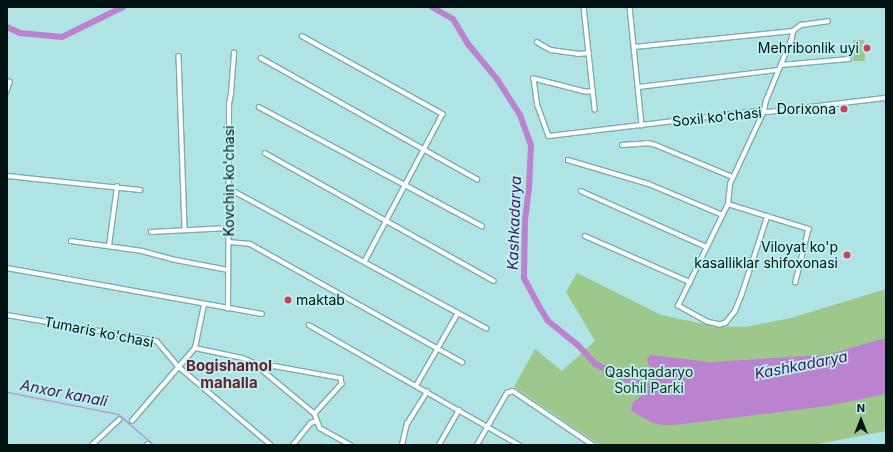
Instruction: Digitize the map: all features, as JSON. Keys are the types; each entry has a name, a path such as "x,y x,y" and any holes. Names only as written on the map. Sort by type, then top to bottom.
{"street":[{"path":"584,7 595,109"},
{"path":"630,7 642,125"},
{"path":"634,47 793,31 801,25 828,21"},
{"path":"768,216 742,295 735,312 726,323 720,325 707,322 678,306 728,204 730,184 764,111 766,101 792,38 793,31"},
{"path":"302,36 443,114 365,262"},
{"path":"537,42 551,50 578,54 589,53"},
{"name":"Kovchin ko'chasi","path":"228,309 229,104 234,53"},
{"path":"179,56 185,229"},
{"path":"261,58 477,179"},
{"path":"781,65 849,59"},
{"path":"638,87 778,70"},
{"name":"Soxil ko'chasi","path":"593,92 585,92 534,79 538,106 549,136 886,98"},
{"path":"7,81 10,82 7,92"},
{"path":"260,107 404,186 482,226"},
{"path":"622,145 648,143 656,145 733,177"},
{"path":"265,153 494,281"},
{"path":"568,160 649,184 723,215"},
{"path":"7,176 117,186 140,190"},
{"path":"109,246 117,186"},
{"path":"228,188 486,328"},
{"path":"581,192 707,247"},
{"path":"728,204 809,229 796,282"},
{"path":"151,232 185,229 229,228"},
{"path":"585,236 690,282"},
{"path":"71,241 142,251 171,259 228,270"},
{"path":"229,242 250,244 462,362"},
{"path":"7,268 204,305 262,314"},
{"path":"132,421 195,348 204,305"},
{"path":"416,386 458,312"},
{"name":"Tumaris ko'chasi","path":"7,315 157,341 178,366 271,445"},
{"path":"309,325 519,445"},
{"path":"195,348 243,358 252,362 315,414 320,428 351,445"},
{"path":"261,369 274,366 341,378 342,384 315,414"},
{"path":"477,445 507,393 513,391 593,445"},
{"path":"402,445 407,424 427,392"},
{"path":"439,445 459,410"},
{"path":"92,445 119,420"},
{"path":"293,445 311,423 317,421"}],"green space":[{"path":"853,40 864,40 865,61 853,61"},
{"name":"Qashqadaryo Sohil Parki","path":"577,273 661,315 714,326 745,327 791,318 886,289 886,431 813,445 600,445 514,387 535,349 562,371 595,341 566,292"}],"water":[{"path":"886,338 886,394 827,406 675,425 653,423 631,411 633,402 641,396 647,388 650,379 650,369 647,360 650,355 710,362 826,355"}],"waterway":[{"name":"Kashkadarya","path":"7,27 20,33 62,37 123,7"},
{"name":"Kashkadarya","path":"432,7 453,19 468,44 497,79 520,115 531,145 529,188 525,219 524,278 540,308 548,321 578,345 595,364 628,380 655,388"},
{"name":"Anxor kanali","path":"7,392 118,414 154,445"}],"place":[{"name":"Mehribonlik uyi","path":"867,48"},
{"name":"Dorixona","path":"844,109"},
{"name":"Viloyat ko'p kasalliklar shifoxonasi","path":"847,255"},
{"name":"maktab","path":"288,300"}],"district":[{"name":"Bogishamol mahalla","path":"229,374"}]}
